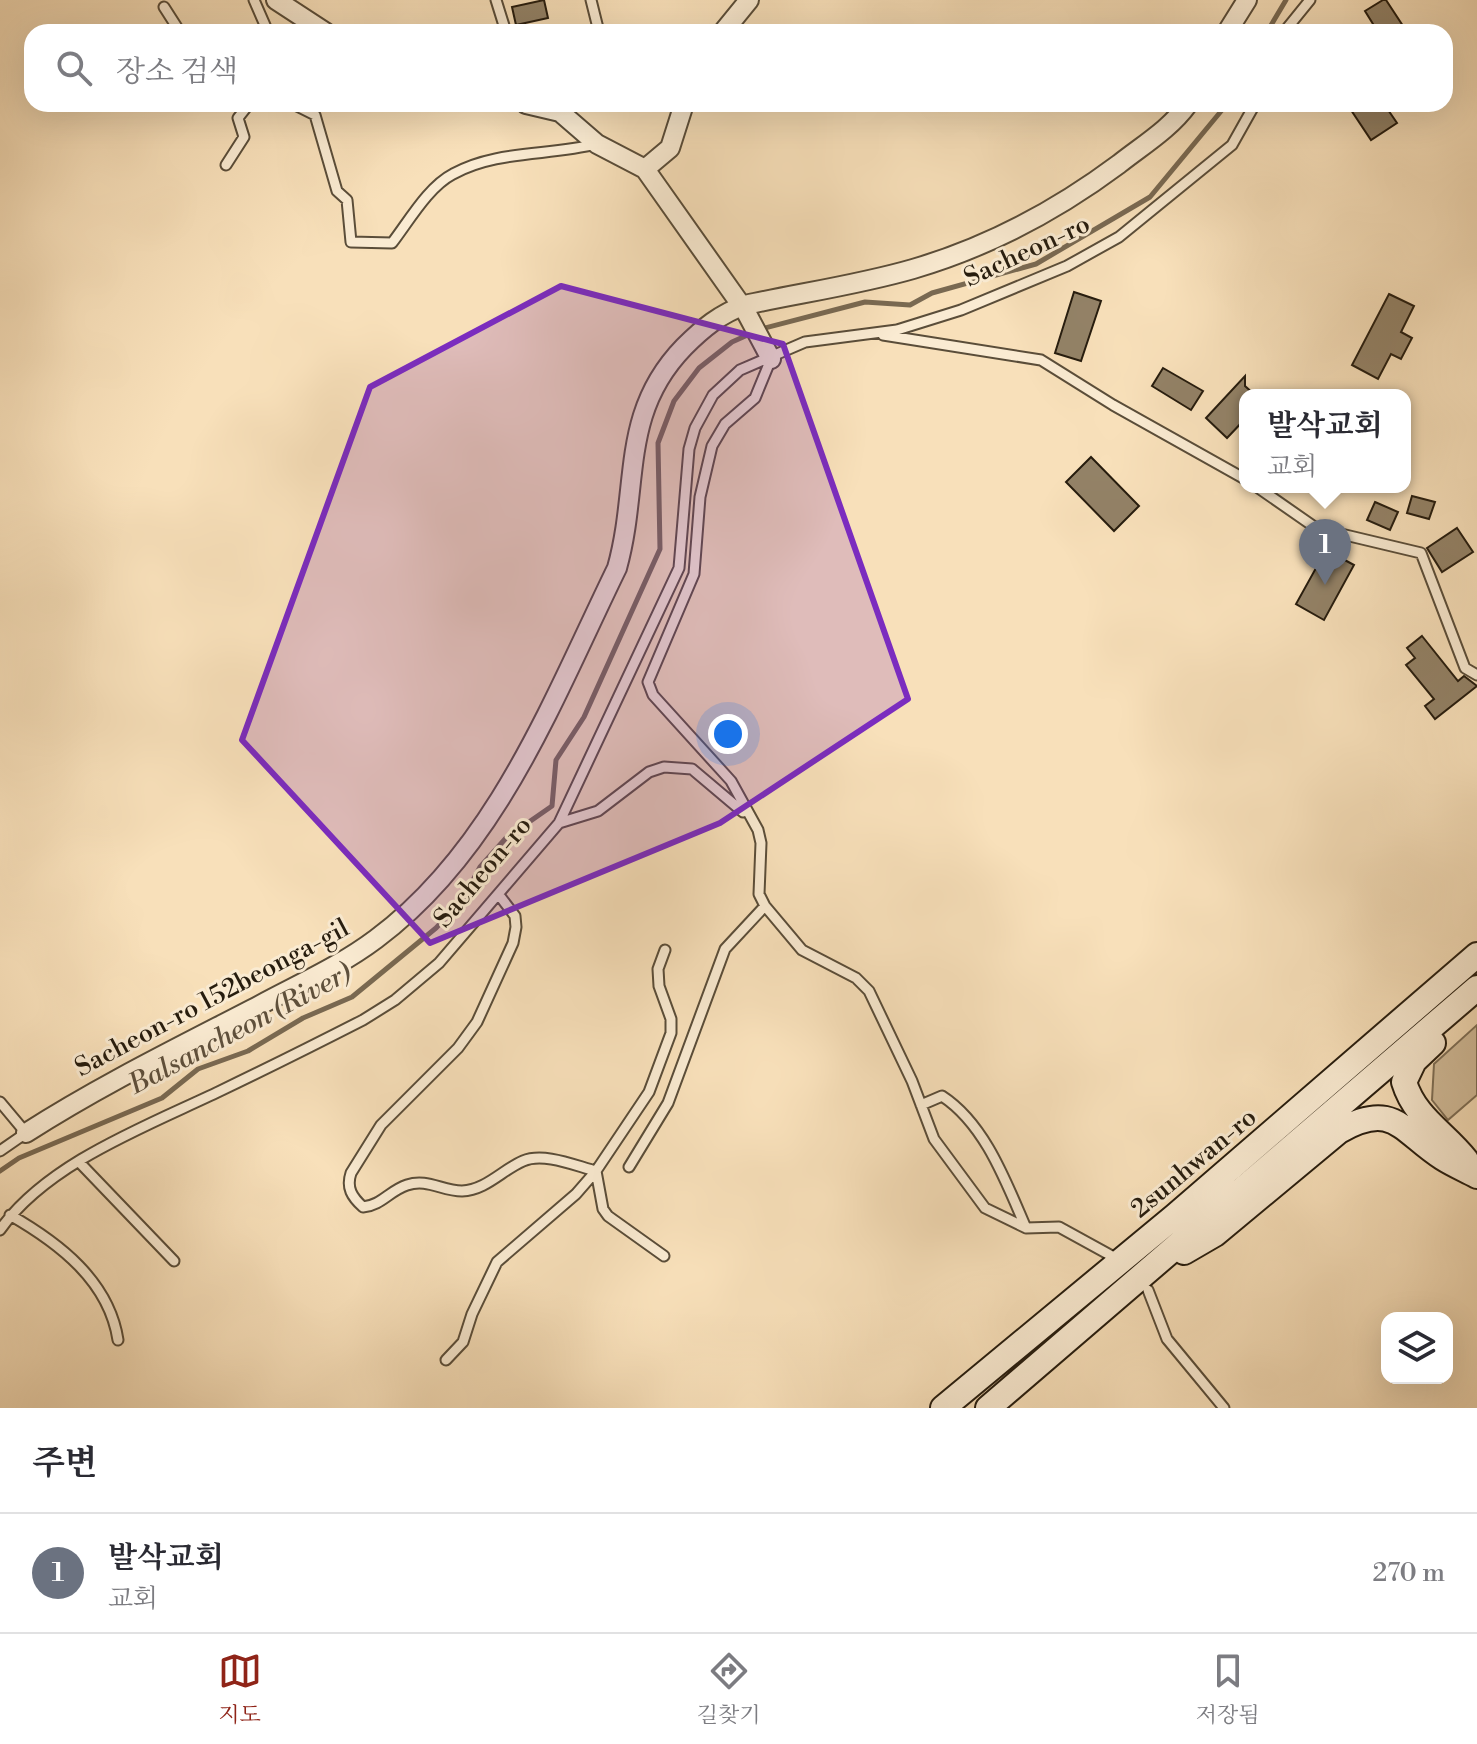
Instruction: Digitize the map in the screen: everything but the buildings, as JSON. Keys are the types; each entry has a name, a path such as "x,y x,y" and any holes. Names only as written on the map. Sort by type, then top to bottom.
{"street":[{"path":"276,0 313,24"},
{"path":"730,24 749,0"},
{"path":"1232,24 1247,0"},
{"path":"570,112 597,144 645,169 744,309 769,354"},
{"path":"645,169 670,148 681,112"},
{"name":"Sacheon-ro 152beonga-gil","path":"26,1133 70,1104 345,960 393,925 434,887 499,802 519,770 617,568 624,542 636,434 650,390 676,356 700,332 725,312 911,269 985,243 1031,222 1104,175 1176,120 1182,112"},
{"name":"2sunhwan-ro","path":"943,1408 1175,1216 1477,955"},
{"name":"2sunhwan-ro","path":"988,1408 1141,1286 1477,988"},
{"path":"1477,1002 1414,1061 1404,1082 1409,1100 1422,1117 1457,1149 1477,1175"},
{"path":"1141,1286 1215,1234 1339,1131 1363,1118 1384,1118 1404,1126 1442,1158 1477,1175"}],"lane":[{"path":"254,0 264,24"},
{"path":"496,0 504,24"},
{"path":"591,0 597,24"},
{"path":"1290,24 1310,0"},
{"path":"164,7 175,24"},
{"path":"226,165 244,137 238,118 243,112"},
{"path":"309,112 315,115 337,191 347,200 351,242 364,244 392,243 450,175 494,157 545,155 597,144"},
{"name":"Sacheon-ro","path":"0,1230 19,1203 80,1163 363,1020 395,1000 439,963 499,895 559,823 679,568 689,449 695,428 713,395 740,370 769,354 805,342 897,330 961,310 1067,266 1119,237 1232,145 1251,112"},
{"path":"870,333 1041,360 1113,405 1239,476"},
{"path":"769,354 755,398 725,424 712,446 700,497 694,574 648,682 653,695 731,781 761,843 759,894 765,906 802,950 856,978 869,991 934,1139 985,1208 1026,1228 1059,1227 1110,1255"},
{"path":"1266,493 1316,528 1421,553 1465,668 1477,675"},
{"path":"559,823 578,820 605,807 649,772 664,767 692,769 749,817"},
{"path":"499,895 515,916 516,927 477,1022 458,1048 381,1125 351,1173 349,1189 363,1207 378,1205 408,1185 430,1183 461,1191 478,1187 525,1160 564,1162 596,1171"},
{"path":"629,1167 668,1103 725,949 765,906"},
{"path":"446,1360 463,1342 472,1314 497,1262 576,1194 635,1116 662,1065 671,1033 671,1019 659,986 658,969 665,950"},
{"path":"921,1105 942,1096 962,1109 979,1129 1026,1228"},
{"path":"0,1102 26,1133"},
{"name":"Sacheon-ro 152beonga-gil","path":"0,1151 26,1133"},
{"path":"80,1163 174,1261"},
{"path":"596,1171 603,1209 608,1216 664,1256"},
{"path":"10,1215 44,1236 97,1284 109,1303 118,1340"},
{"path":"1141,1286 1167,1339 1224,1408"}],"highlighted area":[{"path":"561,286 783,344 908,699 720,823 430,943 242,740 370,387"}],"shaded area":[{"path":"1477,1025 1477,1095 1448,1120 1432,1100 1434,1064"}],"waterway":[{"name":"Balsancheon (River)","path":"1272,24 1286,0"},
{"name":"Balsancheon (River)","path":"761,329 865,302 910,305 932,293 1036,264 1150,197 1220,112"},
{"name":"Balsancheon (River)","path":"0,1171 19,1158 162,1098 198,1069 248,1051 303,1018 352,997 436,928 463,899 480,867 506,838 552,806 556,760 584,717 660,549 658,443 674,401 699,368 732,342 752,333"}],"place":[{"name":"발삭교회","path":"1325,585"}]}
